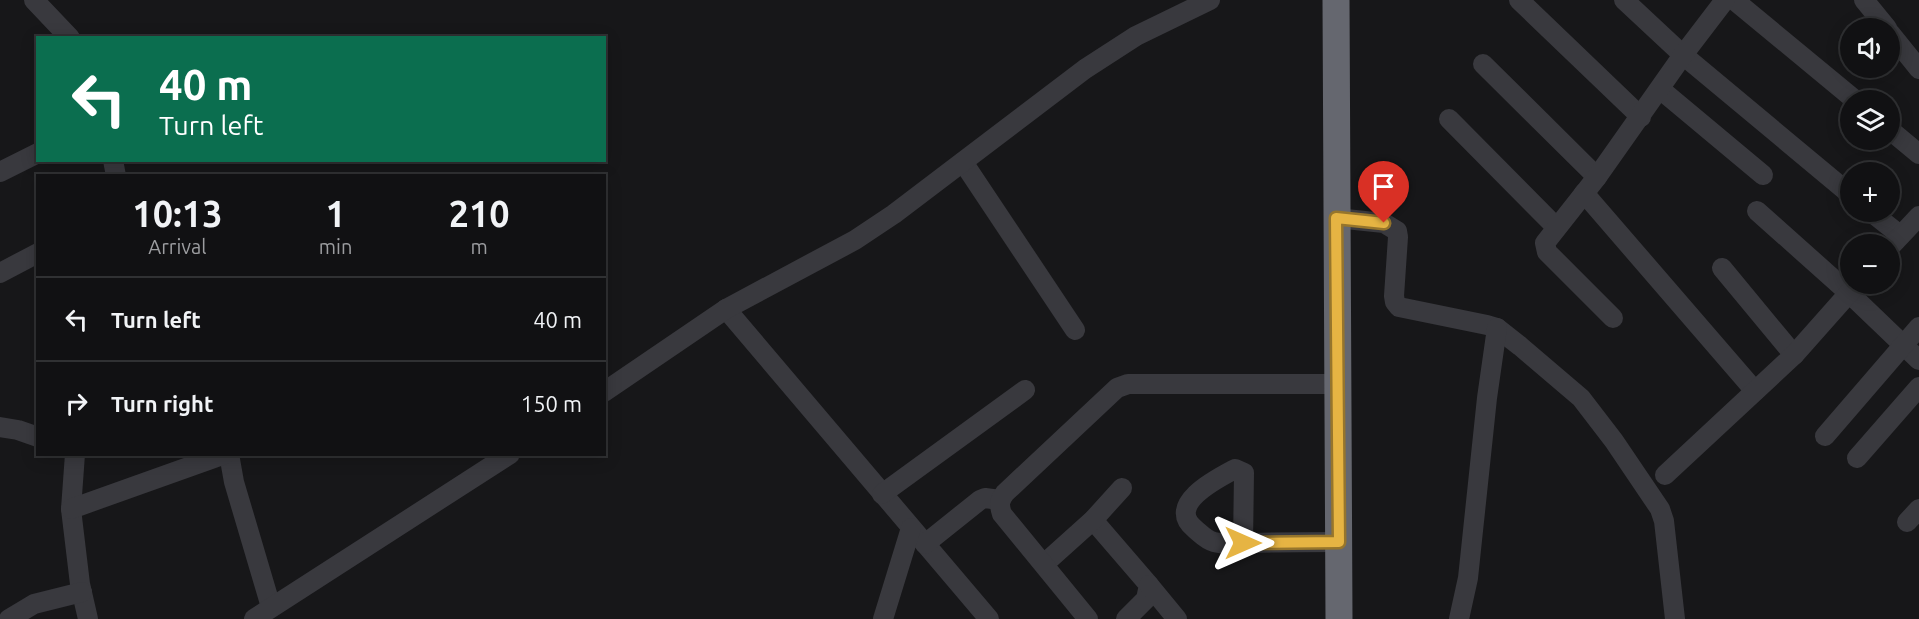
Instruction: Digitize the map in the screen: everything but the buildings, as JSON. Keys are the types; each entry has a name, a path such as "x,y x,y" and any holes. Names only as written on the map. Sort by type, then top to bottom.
{"highway":[{"path":"1336,0 1340,619"}],"street":[{"path":"34,0 68,36"},
{"path":"606,391 726,309 855,240 894,214 1085,69 1136,36 1210,0"},
{"path":"1519,0 1641,117"},
{"path":"1624,0 1683,55 1840,186"},
{"path":"1864,0 1879,18"},
{"path":"1613,318 1547,252 1545,243 1597,177 1683,55 1726,1 1842,90"},
{"path":"1900,45 1919,69"},
{"path":"1483,64 1597,177"},
{"path":"1660,89 1763,175"},
{"path":"1449,119 1556,227"},
{"path":"1900,138 1919,154"},
{"path":"0,172 36,154"},
{"path":"963,162 1075,330"},
{"path":"1584,193 1755,391"},
{"path":"1757,212 1840,278"},
{"path":"1900,236 1919,216"},
{"path":"1336,218 1384,223 1397,231 1394,296 1399,307 1497,328 1581,398 1614,441 1656,503 1664,521 1675,619"},
{"path":"1879,222 1889,234"},
{"path":"0,273 36,254"},
{"path":"1722,268 1794,355"},
{"path":"1665,475 1794,355 1848,294"},
{"path":"1858,294 1919,360"},
{"path":"726,309 989,619"},
{"path":"1825,436 1919,327"},
{"path":"1459,619 1468,578 1487,398 1497,328"},
{"path":"1088,619 1002,514 999,506 1000,500 1117,388 1128,384 1338,384"},
{"path":"1857,458 1919,387"},
{"path":"882,494 1025,390"},
{"path":"0,427 36,436"},
{"path":"71,509 219,456"},
{"path":"229,456 234,482 271,607"},
{"path":"254,619 507,456"},
{"path":"70,459 71,509 81,592 88,619"},
{"path":"1044,564 1093,520 1122,488"},
{"path":"924,544 980,500 985,498 1000,500"},
{"path":"1093,520 1177,619"},
{"path":"883,619 911,528"},
{"path":"1243,543 1339,542"},
{"path":"1126,619 1146,598 1149,585"},
{"path":"9,619 34,604 81,592"},
{"path":"968,619 973,600"}],"route":[{"path":"1243,543 1339,542 1336,218 1384,223"}]}
